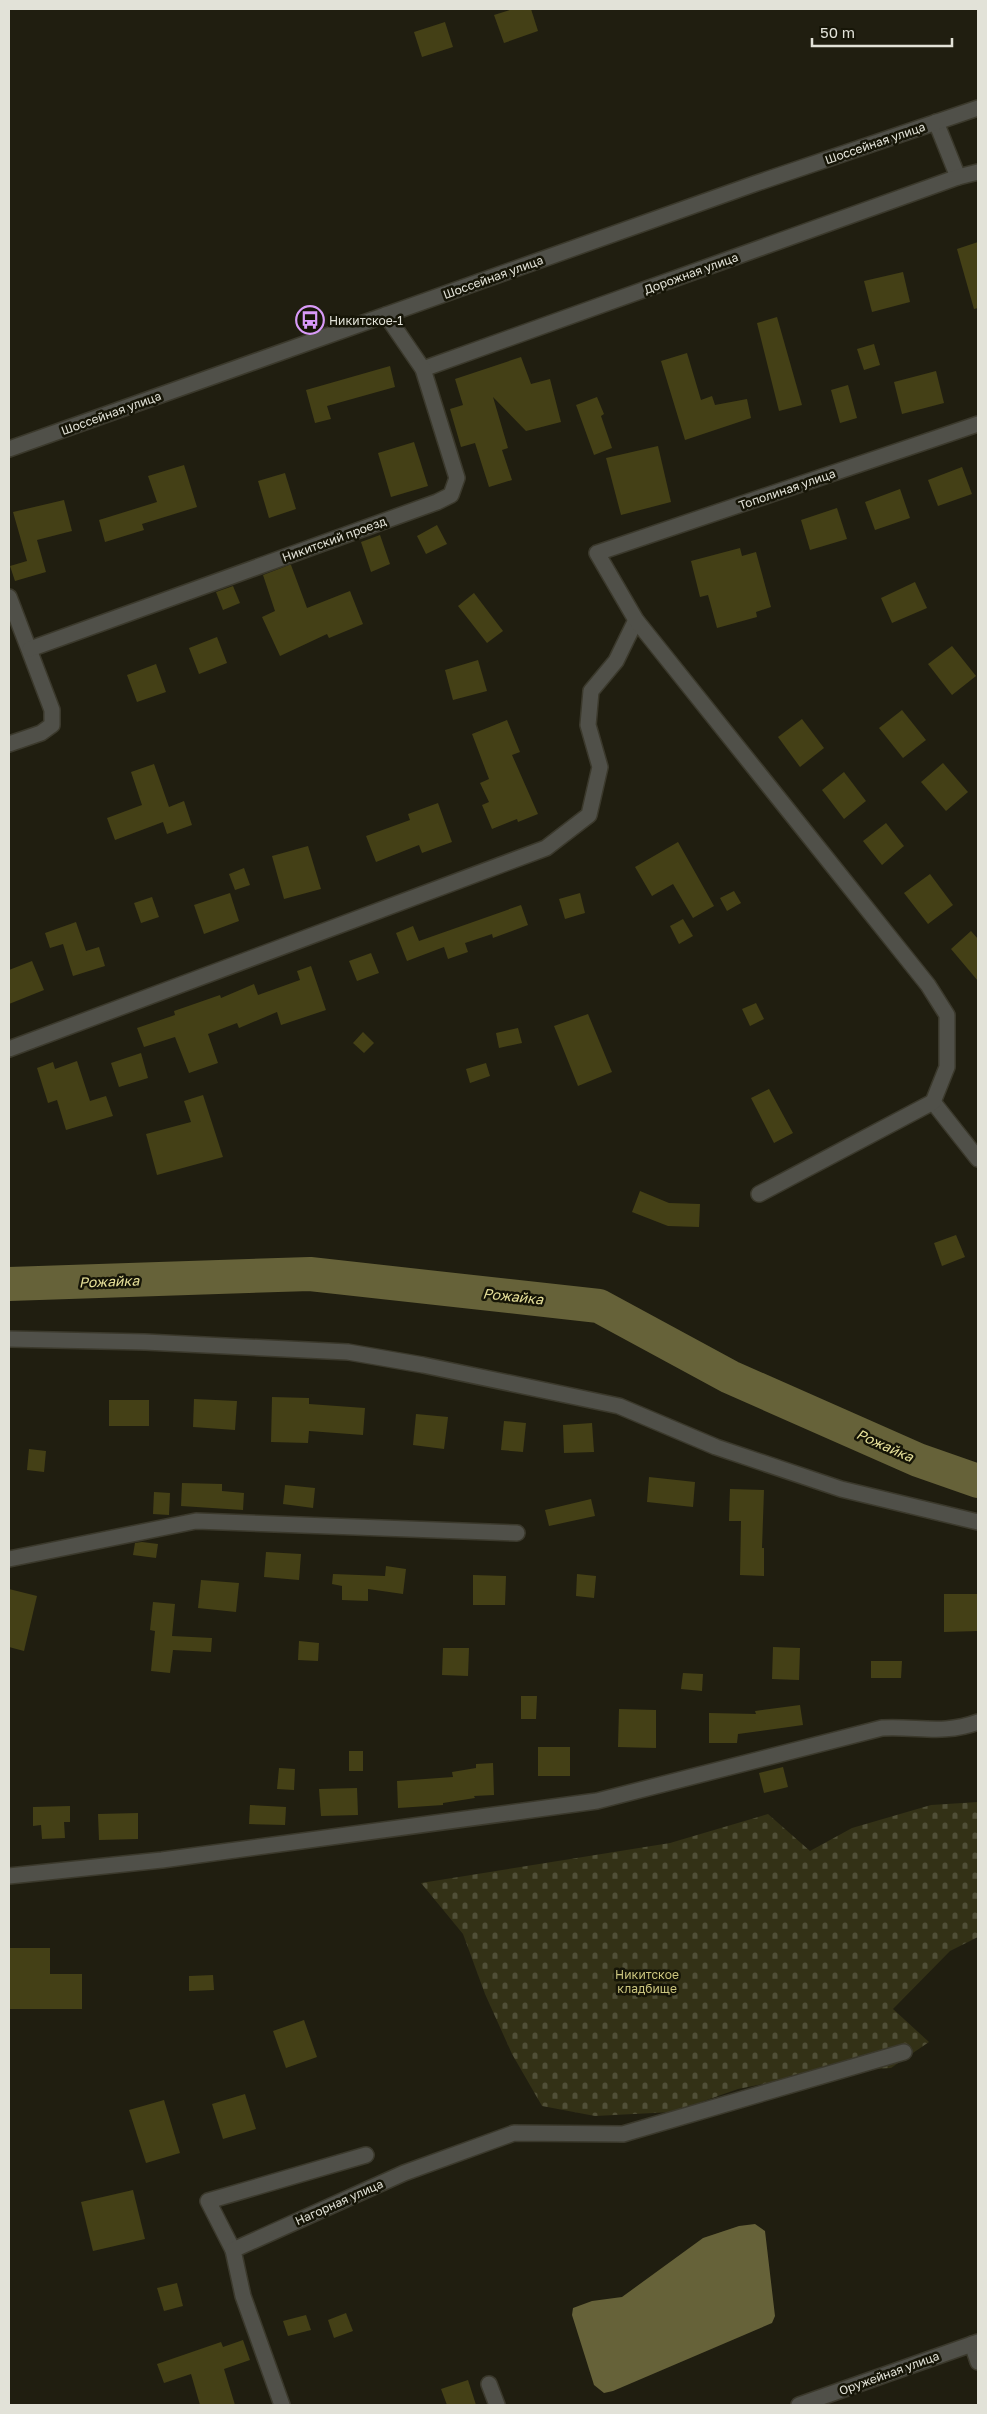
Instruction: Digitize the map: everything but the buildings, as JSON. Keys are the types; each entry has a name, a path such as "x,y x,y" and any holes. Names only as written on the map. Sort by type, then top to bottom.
{"street":[{"name":"Шоссейная улица","path":"9,449 978,108"},
{"path":"936,122 958,177 978,172"},
{"name":"Дорожная улица","path":"423,369 958,177"},
{"name":"Никитский проезд","path":"30,649 452,495 457,478 423,369 386,315"},
{"name":"Тополиная улица","path":"636,620 597,553 978,424"},
{"path":"9,597 52,710 52,725 41,733 9,744"},
{"path":"9,1049 546,848 588,815 600,767 588,725 591,691 616,661 636,620 928,985 946,1015 948,1067 933,1102 759,1194"},
{"path":"933,1102 978,1159"},
{"path":"9,1339 145,1342 348,1352 422,1365 619,1406 716,1447 841,1489 978,1522"},
{"path":"9,1558 196,1521 517,1533"},
{"path":"9,1876 162,1860 597,1801 882,1728 905,1727 925,1731 960,1729 978,1722"},
{"name":"Нагорная улица","path":"233,2250 404,2173 514,2133 623,2134 904,2052"},
{"path":"282,2405 243,2296 233,2250 208,2201 366,2154"},
{"path":"975,2343 978,2362"},
{"name":"Оружейная улица","path":"799,2405 975,2343"},
{"path":"488,2384 497,2405"}],"green space":[{"name":"Никитское кладбище","path":"978,1802 978,1937 950,1951 893,2009 929,2042 891,2068 823,2072 738,2089 673,2112 595,2116 542,2106 512,2054 485,1994 463,1934 421,1883 670,1843 768,1814 810,1851 852,1828 931,1805"}],"shaded area":[{"path":"755,2224 765,2231 775,2316 772,2323 613,2391 604,2393 594,2385 572,2315 573,2308 592,2301 622,2297 703,2238 739,2226"}],"waterway":[{"name":"Рожайка","path":"9,1284 310,1274 599,1306 730,1377 918,1460 978,1481"}],"place":[{"name":"Никитское-1","path":"310,320"}]}
